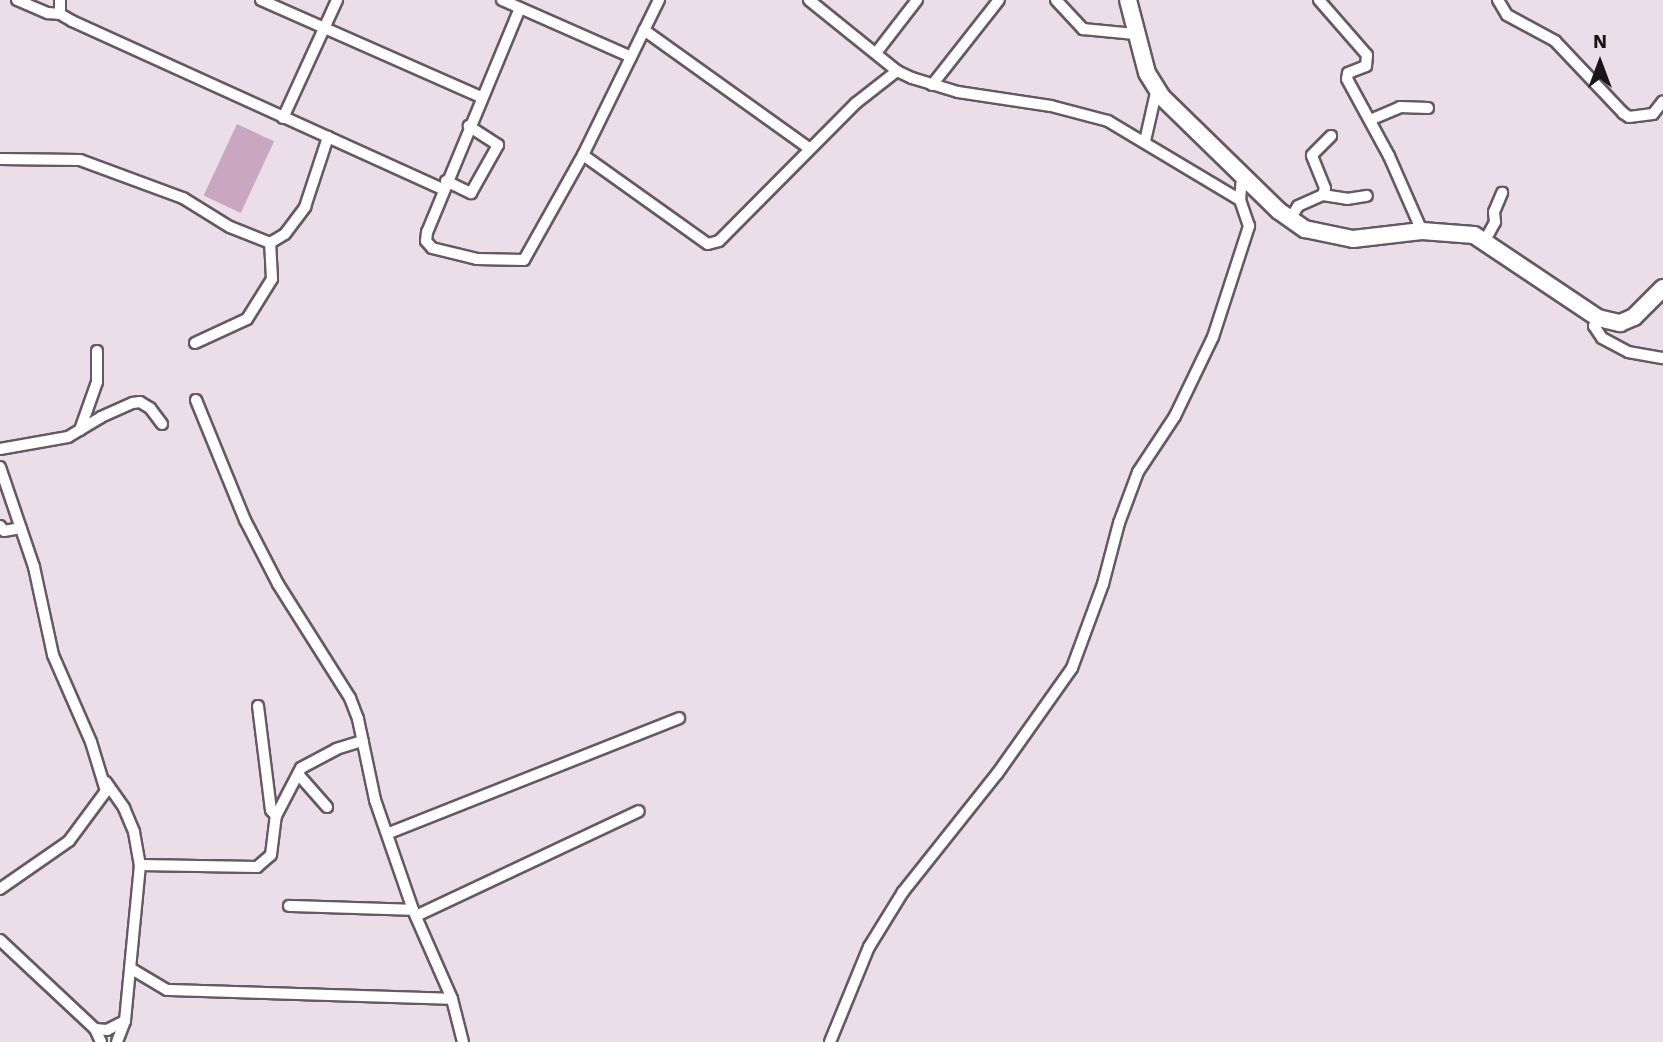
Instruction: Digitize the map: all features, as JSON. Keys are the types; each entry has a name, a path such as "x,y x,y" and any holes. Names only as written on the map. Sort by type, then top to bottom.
{"street":[{"path":"17,0 48,13 60,14 283,118 445,185 471,193 498,145 469,126"},
{"path":"60,0 60,14"},
{"path":"261,0 481,97"},
{"path":"283,118 337,0"},
{"path":"502,0 631,57"},
{"path":"520,8 427,232 426,241 432,248 477,259 524,260 583,155 659,0"},
{"path":"809,0 822,4 897,71 932,85 981,96 1082,112 1108,121 1240,200"},
{"path":"876,53 916,0"},
{"path":"932,85 999,0"},
{"path":"1056,0 1083,29 1135,34"},
{"path":"1128,0 1147,73 1157,89 1242,177 1305,229 1353,239 1422,231 1450,231 1474,235 1598,318 1620,323 1634,317 1663,288"},
{"path":"1319,0 1367,55 1366,66 1348,73 1348,79 1422,231"},
{"path":"1498,0 1507,15 1555,41 1629,117 1653,114 1663,101"},
{"path":"644,30 810,148"},
{"path":"583,155 708,244 719,241 856,103 897,71"},
{"path":"1145,141 1157,89"},
{"path":"1370,120 1401,107 1427,108"},
{"path":"1323,195 1325,188 1312,155 1331,136"},
{"path":"270,243 285,234 305,207 328,137"},
{"path":"0,159 80,160 183,198 230,227 270,243"},
{"path":"835,1040 869,947 903,892 997,774 1072,668 1103,584 1118,523 1138,472 1175,416 1213,337 1249,226 1240,200 1242,177"},
{"path":"1484,242 1495,222 1494,212 1502,193"},
{"path":"1290,219 1298,206 1323,195 1348,199 1367,196"},
{"path":"195,343 247,319 272,279 270,243"},
{"path":"1598,318 1594,326 1602,338 1628,352 1663,358"},
{"path":"80,430 97,382 97,351"},
{"path":"195,400 245,520 278,584 339,677 358,719 375,800 414,913 452,999 463,1042"},
{"path":"0,449 68,438 121,408 140,402 150,408 162,424"},
{"path":"0,467 39,586 53,655 104,779 124,808 134,832 141,865 125,1021 117,1042"},
{"path":"0,526 4,531 21,528"},
{"path":"258,706 271,810 276,816"},
{"path":"388,833 679,718"},
{"path":"141,865 257,867 271,855 276,816 301,768 336,749 363,741"},
{"path":"298,774 327,807"},
{"path":"0,889 69,841 102,800 106,791 104,779"},
{"path":"289,906 414,913 639,811"},
{"path":"0,940 95,1029 102,1042"},
{"path":"130,968 167,990 452,999"},
{"path":"95,1029 107,1030 125,1021"}],"shaded area":[{"path":"237,124 274,141 241,213 204,196"}]}
